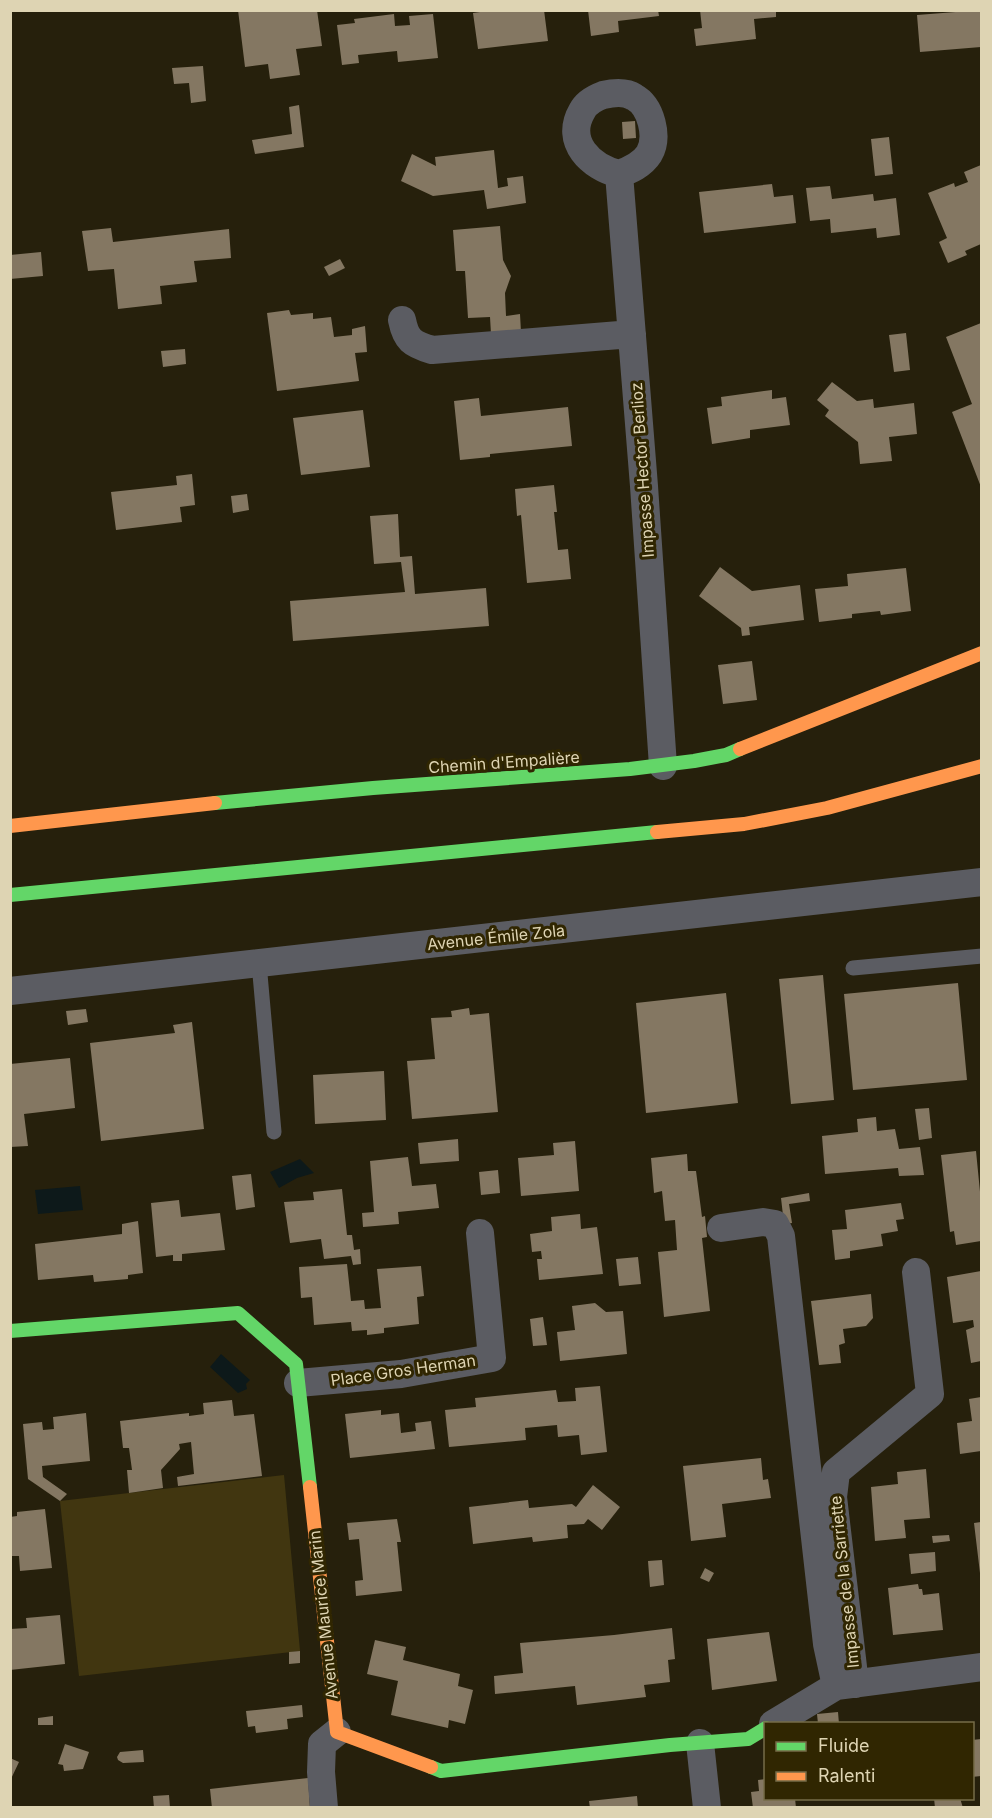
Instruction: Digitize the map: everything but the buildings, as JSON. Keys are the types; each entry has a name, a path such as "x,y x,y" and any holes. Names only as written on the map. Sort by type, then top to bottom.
{"street":[{"name":"Impasse Hector Berlioz","path":"619,174 663,766"},
{"path":"402,320 404,334 416,346 432,350 632,334"},
{"name":"Chemin d'Empalière","path":"10,826 295,795 510,776 663,766 726,755 981,653"},
{"path":"10,895 744,824 827,808 981,766"},
{"name":"Avenue Émile Zola","path":"10,991 981,882"},
{"path":"721,1228 763,1222 775,1224 781,1236 826,1644 846,1685"},
{"name":"Place Gros Herman","path":"298,1383 401,1374 492,1358 480,1233"},
{"name":"Impasse de la Sarriette","path":"846,1685 833,1497 836,1472 930,1394 916,1272"},
{"name":"Avenue Maurice Marin","path":"10,1330 238,1312 296,1364 337,1732"},
{"path":"777,1722 846,1685 981,1667"},
{"path":"324,1808 321,1772 322,1744 337,1732 441,1771 748,1739 764,1729"},
{"path":"700,1743 707,1808"}],"lane":[{"path":"853,968 981,956"},
{"path":"259,963 274,1132"}],"shaded area":[{"path":"300,1159 314,1173 297,1178 279,1188 270,1172"},
{"path":"80,1186 83,1210 38,1214 35,1190"},
{"path":"221,1354 250,1380 246,1384 247,1389 238,1393 210,1367"},
{"path":"284,1475 300,1651 79,1676 60,1501"}],"traffic: fast":[{"path":"215,803 373,788 630,769 694,761 726,755 740,749"},
{"path":"10,895 657,832"},
{"path":"10,1331 238,1313 296,1364 310,1487"},
{"path":"431,1767 441,1771 670,1745 748,1739 764,1729"}],"traffic: slow":[{"path":"740,749 982,653"},
{"path":"657,832 744,824 827,808 982,766"},
{"path":"10,826 215,803"},
{"path":"310,1487 337,1732 431,1767"}]}
